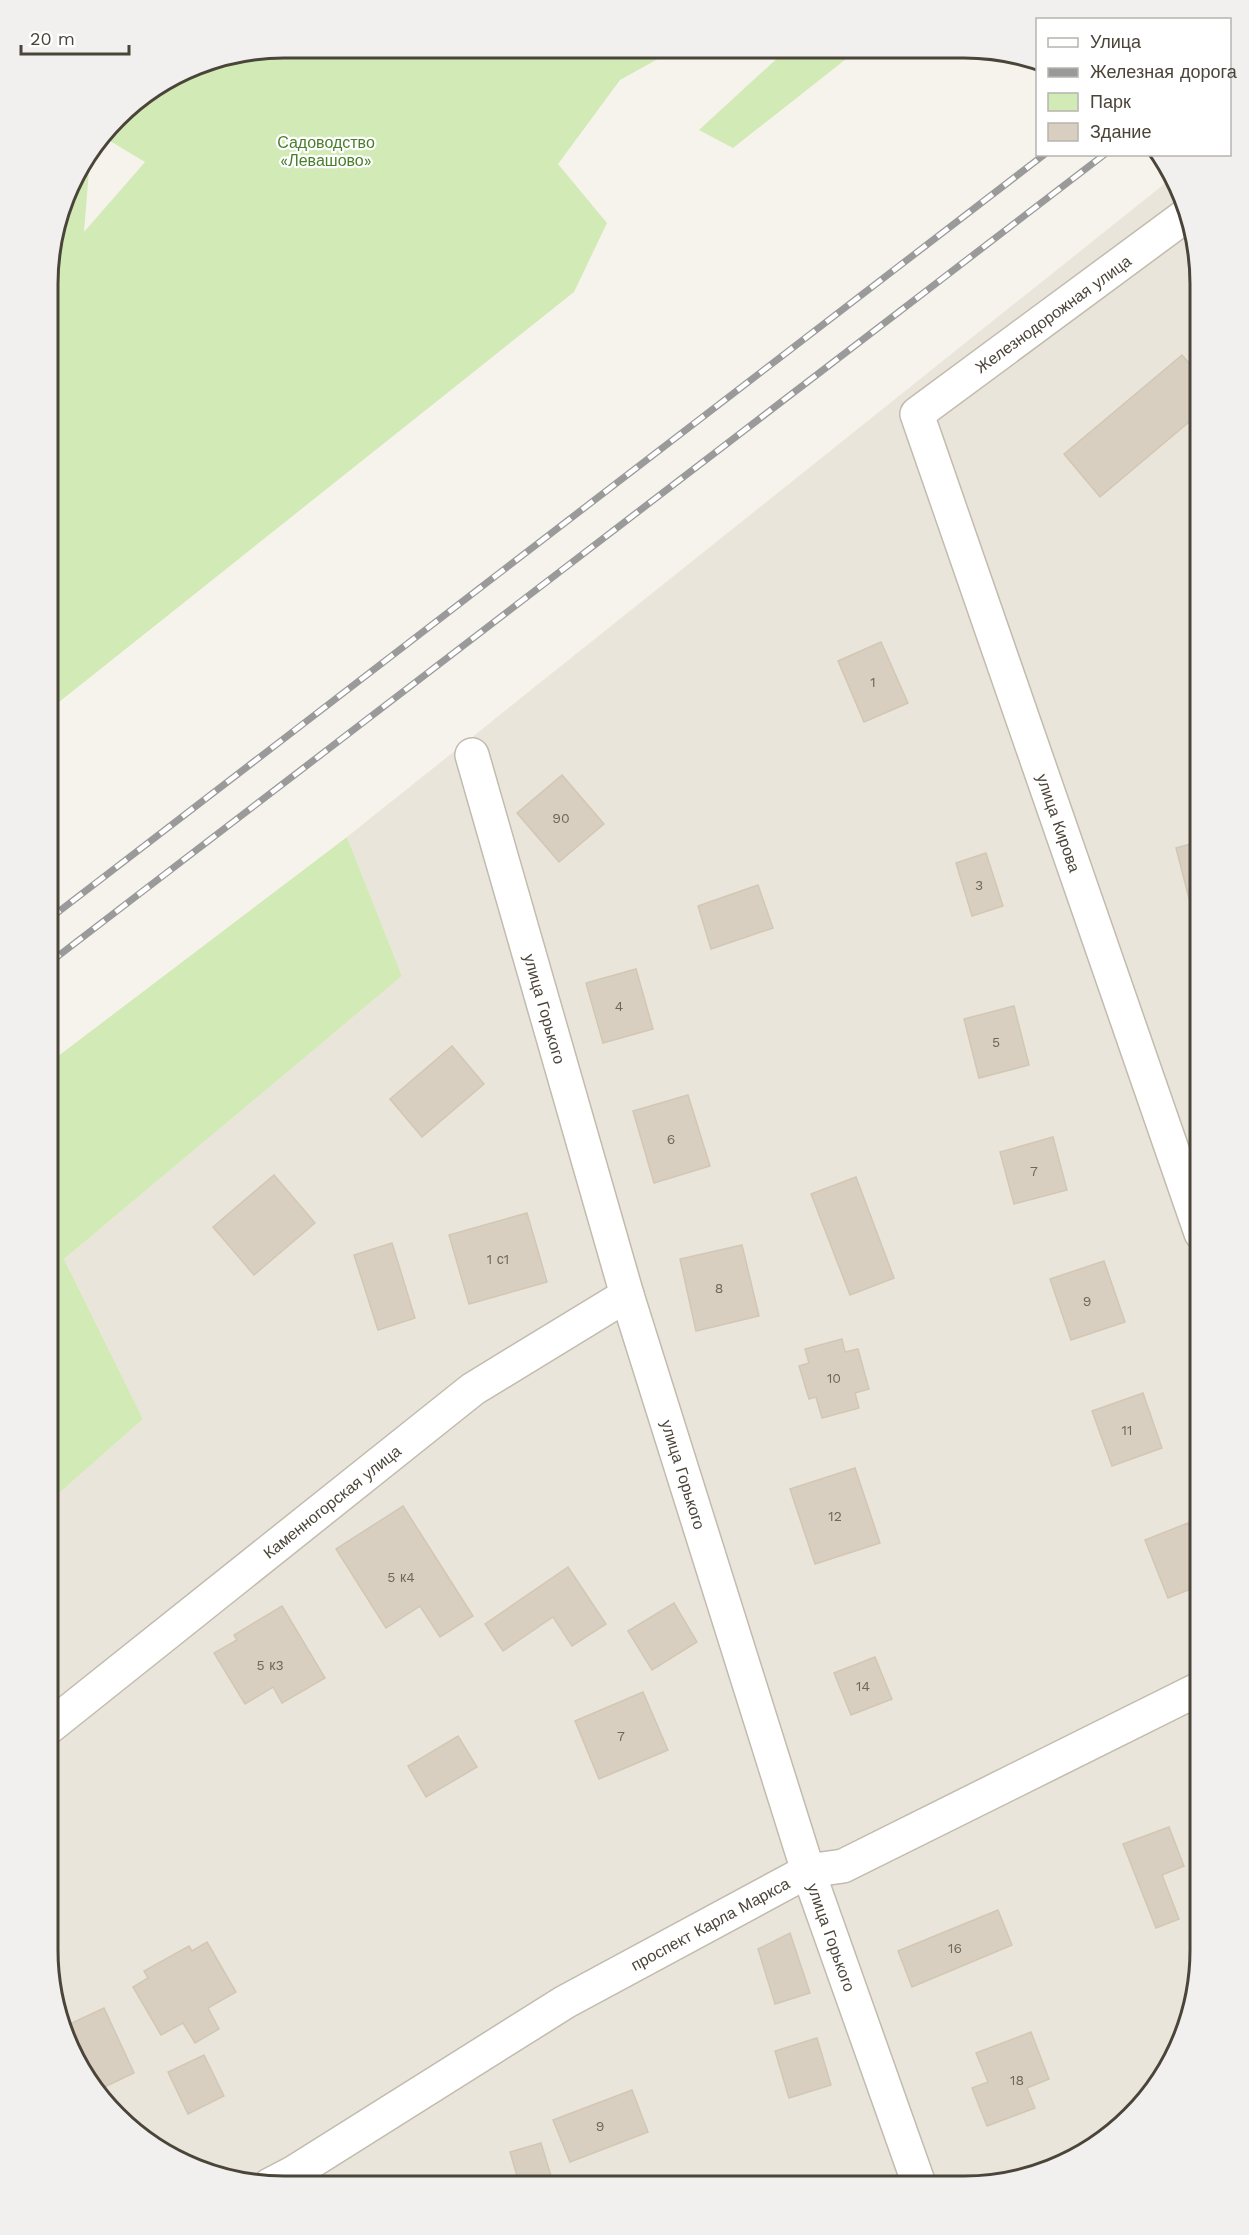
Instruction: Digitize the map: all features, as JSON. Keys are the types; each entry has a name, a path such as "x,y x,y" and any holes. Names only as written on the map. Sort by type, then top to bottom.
{"street":[{"name":"Железнодорожная улица","path":"917,414 1181,219"},
{"name":"улица Кирова","path":"917,414 1190,1201"},
{"name":"улица Горького","path":"472,755 627,1295 808,1871 916,2176"},
{"name":"Каменногорская улица","path":"58,1720 473,1389 627,1295"},
{"name":"проспект Карла Маркса","path":"287,2176 565,2002 808,1871 843,1866 1190,1693"}],"shaded area":[{"path":"1166,183 1183,226 1190,270 1190,1965 1183,2009 1167,2050 1152,2076 1124,2110 1102,2130 1077,2146 1023,2169 979,2176 255,2175 226,2169 198,2159 147,2130 105,2088 89,2063 66,2009 60,1980 58,1950 58,1494 143,1419 64,1259 402,976 347,837"}],"green space":[{"name":"Садоводство «Левашово»","path":"285,58 660,58 620,80 558,164 607,223 574,292 58,703 58,285 60,255 66,226 89,172 84,232 145,162 110,141 125,125 147,105 185,82 226,66 255,60"},
{"path":"777,58 847,58 733,148 699,130"},
{"path":"347,837 402,976 64,1259 143,1419 58,1494 58,1056"}],"building":[{"path":"1182,355 1190,364 1190,421 1100,497 1064,454"},
{"path":"881,642 908,703 864,722 838,661"},
{"path":"562,775 604,824 559,862 517,813"},
{"path":"1190,844 1190,902 1176,848"},
{"path":"986,853 1003,906 972,916 956,863"},
{"path":"758,885 773,928 711,949 698,906"},
{"path":"636,969 653,1029 603,1043 586,983"},
{"path":"1014,1006 1029,1065 979,1078 964,1019"},
{"path":"452,1046 484,1084 422,1137 390,1099"},
{"path":"688,1095 710,1166 654,1183 633,1111"},
{"path":"1053,1137 1067,1190 1014,1204 1000,1152"},
{"path":"274,1175 315,1223 254,1275 213,1227"},
{"path":"856,1177 894,1278 850,1295 811,1194"},
{"path":"527,1213 547,1282 469,1304 449,1235"},
{"path":"392,1243 415,1318 378,1330 354,1255"},
{"path":"742,1245 759,1316 696,1331 680,1259"},
{"path":"1104,1261 1125,1322 1071,1340 1050,1279"},
{"path":"842,1339 845,1352 858,1349 869,1389 855,1393 859,1408 822,1418 816,1397 809,1399 799,1366 809,1363 805,1349"},
{"path":"1143,1393 1162,1448 1112,1466 1092,1411"},
{"path":"855,1468 880,1543 815,1564 790,1489"},
{"path":"403,1506 473,1616 440,1637 420,1606 386,1628 336,1549"},
{"path":"1188,1523 1190,1528 1190,1589 1168,1598 1145,1540"},
{"path":"568,1567 606,1624 572,1646 553,1617 503,1651 485,1624"},
{"path":"674,1603 697,1642 652,1670 628,1631"},
{"path":"282,1606 325,1678 282,1703 273,1687 245,1704 214,1653 237,1640 234,1635"},
{"path":"875,1657 892,1699 851,1715 834,1673"},
{"path":"643,1692 668,1750 599,1779 575,1721"},
{"path":"458,1736 477,1767 426,1797 408,1766"},
{"path":"1169,1827 1184,1866 1162,1875 1179,1919 1156,1928 1123,1844"},
{"path":"998,1910 1012,1945 912,1987 898,1951"},
{"path":"790,1933 810,1993 775,2004 758,1949"},
{"path":"207,1942 236,1992 208,2008 219,2029 195,2043 183,2023 161,2035 133,1987 148,1978 144,1971 189,1946 192,1951"},
{"path":"104,2008 134,2073 104,2087 82,2050 71,2023"},
{"path":"1031,2032 1049,2079 1027,2088 1035,2108 987,2126 972,2088 988,2082 976,2053"},
{"path":"817,2038 831,2085 789,2098 775,2051"},
{"path":"204,2055 224,2096 188,2114 168,2072"},
{"path":"632,2090 648,2132 570,2162 553,2120"},
{"path":"541,2143 551,2176 517,2176 510,2152"}],"railway":[{"path":"58,912 1042,156"},
{"path":"58,956 1102,156"}]}
